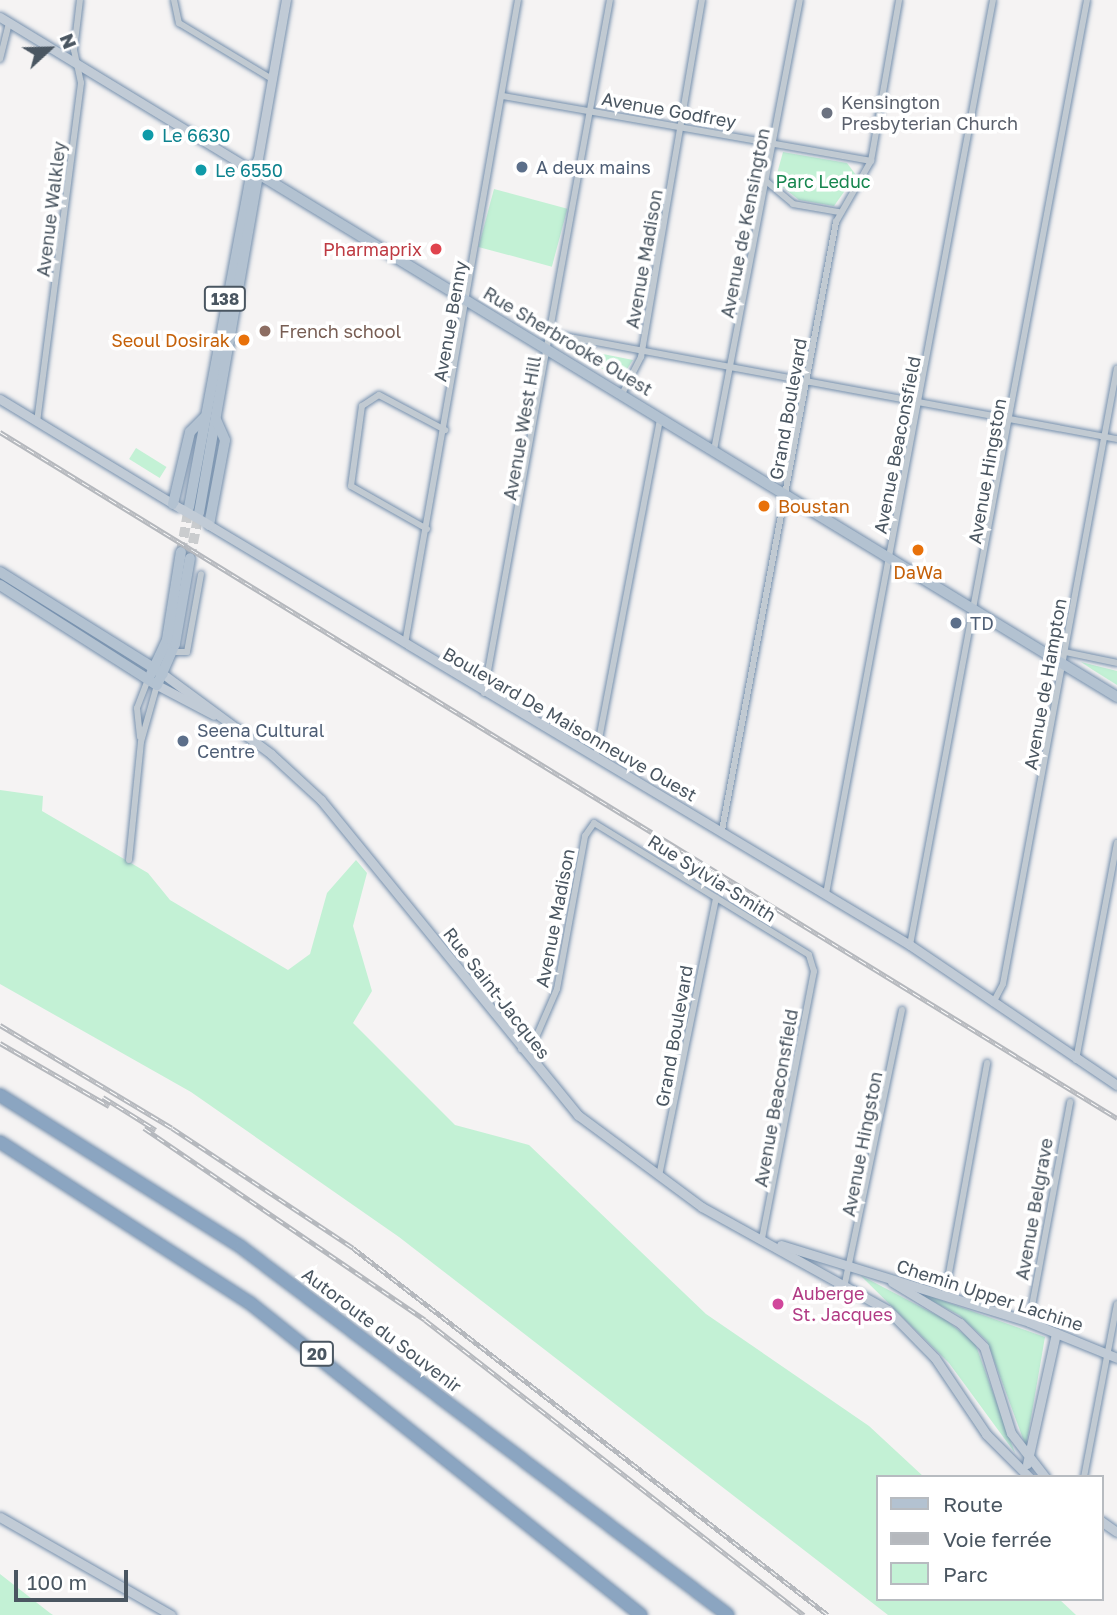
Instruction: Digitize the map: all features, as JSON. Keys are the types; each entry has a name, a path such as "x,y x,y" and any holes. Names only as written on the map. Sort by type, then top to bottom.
{"highway":[{"name":"Autoroute du Souvenir","path":"0,1095 241,1247 728,1615"},
{"name":"20","path":"0,1142 259,1310 641,1615"}],"main road":[{"path":"256,168 286,0"},
{"name":"Rue Sherbrooke Ouest","path":"4,20 256,168 550,351 976,610 1064,658 1117,697"},
{"name":"138","path":"185,508 190,432 204,418 256,168"},
{"name":"138","path":"185,508 216,420 256,168"},
{"name":"Boulevard De Maisonneuve Ouest","path":"0,399 185,508 483,694 596,755 911,946 1076,1060 1117,1085"},
{"path":"209,525 225,438 216,420"},
{"path":"152,682 173,652 186,555 159,671"},
{"name":"Rue Saint-Jacques","path":"0,572 159,671 228,722 328,808 520,1050 587,1124 658,1178 845,1283 923,1344 986,1434 1025,1474"},
{"name":"Rue Saint-Jacques","path":"0,585 152,682 228,722"},
{"name":"Rue Saint-Jacques","path":"775,1244 852,1267"},
{"name":"Chemin Upper Lachine","path":"852,1267 1029,1322 1112,1356"},
{"path":"884,1277 953,1318 984,1347 1012,1433 1029,1461 1043,1475"},
{"path":"1025,1474 1056,1333"},
{"path":"0,1517 171,1615"}],"street":[{"name":"Avenue Walkley","path":"37,422 81,83 77,65 80,0"},
{"path":"174,0 179,23 272,79"},
{"name":"Avenue Benny","path":"404,645 468,300 518,0"},
{"name":"Avenue West Hill","path":"483,694 554,334 610,0"},
{"name":"Avenue Madison","path":"622,394 642,352 702,0"},
{"name":"Avenue de Kensington","path":"714,450 800,0"},
{"name":"Grand Boulevard","path":"722,830 839,212 871,161 899,0"},
{"name":"Avenue Beaconsfield","path":"826,894 891,558 993,0"},
{"name":"Avenue Hingston","path":"911,946 976,610 1087,0"},
{"path":"0,59 4,20"},
{"name":"Avenue Godfrey","path":"503,96 871,161"},
{"path":"766,181 793,204 839,212"},
{"path":"554,334 731,370 1117,439"},
{"name":"Avenue de Hampton","path":"993,1003 1003,984 1117,368"},
{"path":"427,529 351,486 362,406 379,395 445,430"},
{"path":"596,755 660,418"},
{"path":"173,652 187,652 201,574"},
{"path":"1064,658 1117,663"},
{"path":"141,742 136,708 152,682"},
{"path":"129,860 141,742 152,682"},
{"name":"Avenue Madison","path":"520,1050 537,1035 557,989 592,824"},
{"name":"Rue Sylvia-Smith","path":"592,824 604,824 815,962"},
{"path":"1076,1060 1117,843"},
{"name":"Grand Boulevard","path":"658,1178 716,898"},
{"name":"Avenue Beaconsfield","path":"762,1238 815,962"},
{"name":"Avenue Hingston","path":"845,1283 852,1267 902,1010"},
{"path":"945,1295 987,1063"},
{"name":"Avenue Belgrave","path":"1029,1322 1070,1102"},
{"path":"1084,1475 1112,1356 1117,1304"}],"green space":[{"name":"Parc Leduc","path":"783,152 847,163 856,175 834,206 799,200 775,181"},
{"path":"494,189 567,209 552,267 478,247"},
{"path":"571,349 583,350 633,360 620,380"},
{"path":"136,448 167,467 160,478 129,459"},
{"path":"1081,662 1117,671 1117,685 1093,670"},
{"path":"0,790 43,796 42,811 148,873 170,900 288,970 310,954 327,893 356,860 367,873 353,926 372,991 353,1023 455,1125 529,1145 706,1314 869,1426 922,1475 876,1475 876,1601 1061,1601 1076,1615 888,1615 399,1237 191,1092 0,984"},
{"path":"860,1275 946,1320 975,1343 1015,1453 949,1363"},
{"path":"907,1288 1045,1337 1026,1447 987,1341 959,1315"},
{"path":"0,1574 50,1613 53,1615 0,1615"}],"tunnel":[{"path":"181,552 189,507"},
{"path":"190,558 199,513"}],"railway":[{"path":"0,432 1117,1118"},
{"path":"0,1025 172,1128 353,1248 828,1615"},
{"path":"0,1043 109,1106"},
{"path":"103,1097 156,1130"},
{"path":"144,1128 425,1320 804,1615"}],"place":[{"name":"Kensington Presbyterian Church","path":"827,113"},
{"name":"Le 6630","path":"148,135"},
{"name":"A deux mains","path":"522,167"},
{"name":"Le 6550","path":"201,170"},
{"name":"Pharmaprix","path":"436,249"},
{"name":"French school","path":"265,331"},
{"name":"Seoul Dosirak","path":"244,340"},
{"name":"Boustan","path":"764,506"},
{"name":"DaWa","path":"918,550"},
{"name":"TD","path":"956,623"},
{"name":"Seena Cultural Centre","path":"183,741"},
{"name":"Auberge St. Jacques","path":"778,1304"}]}
